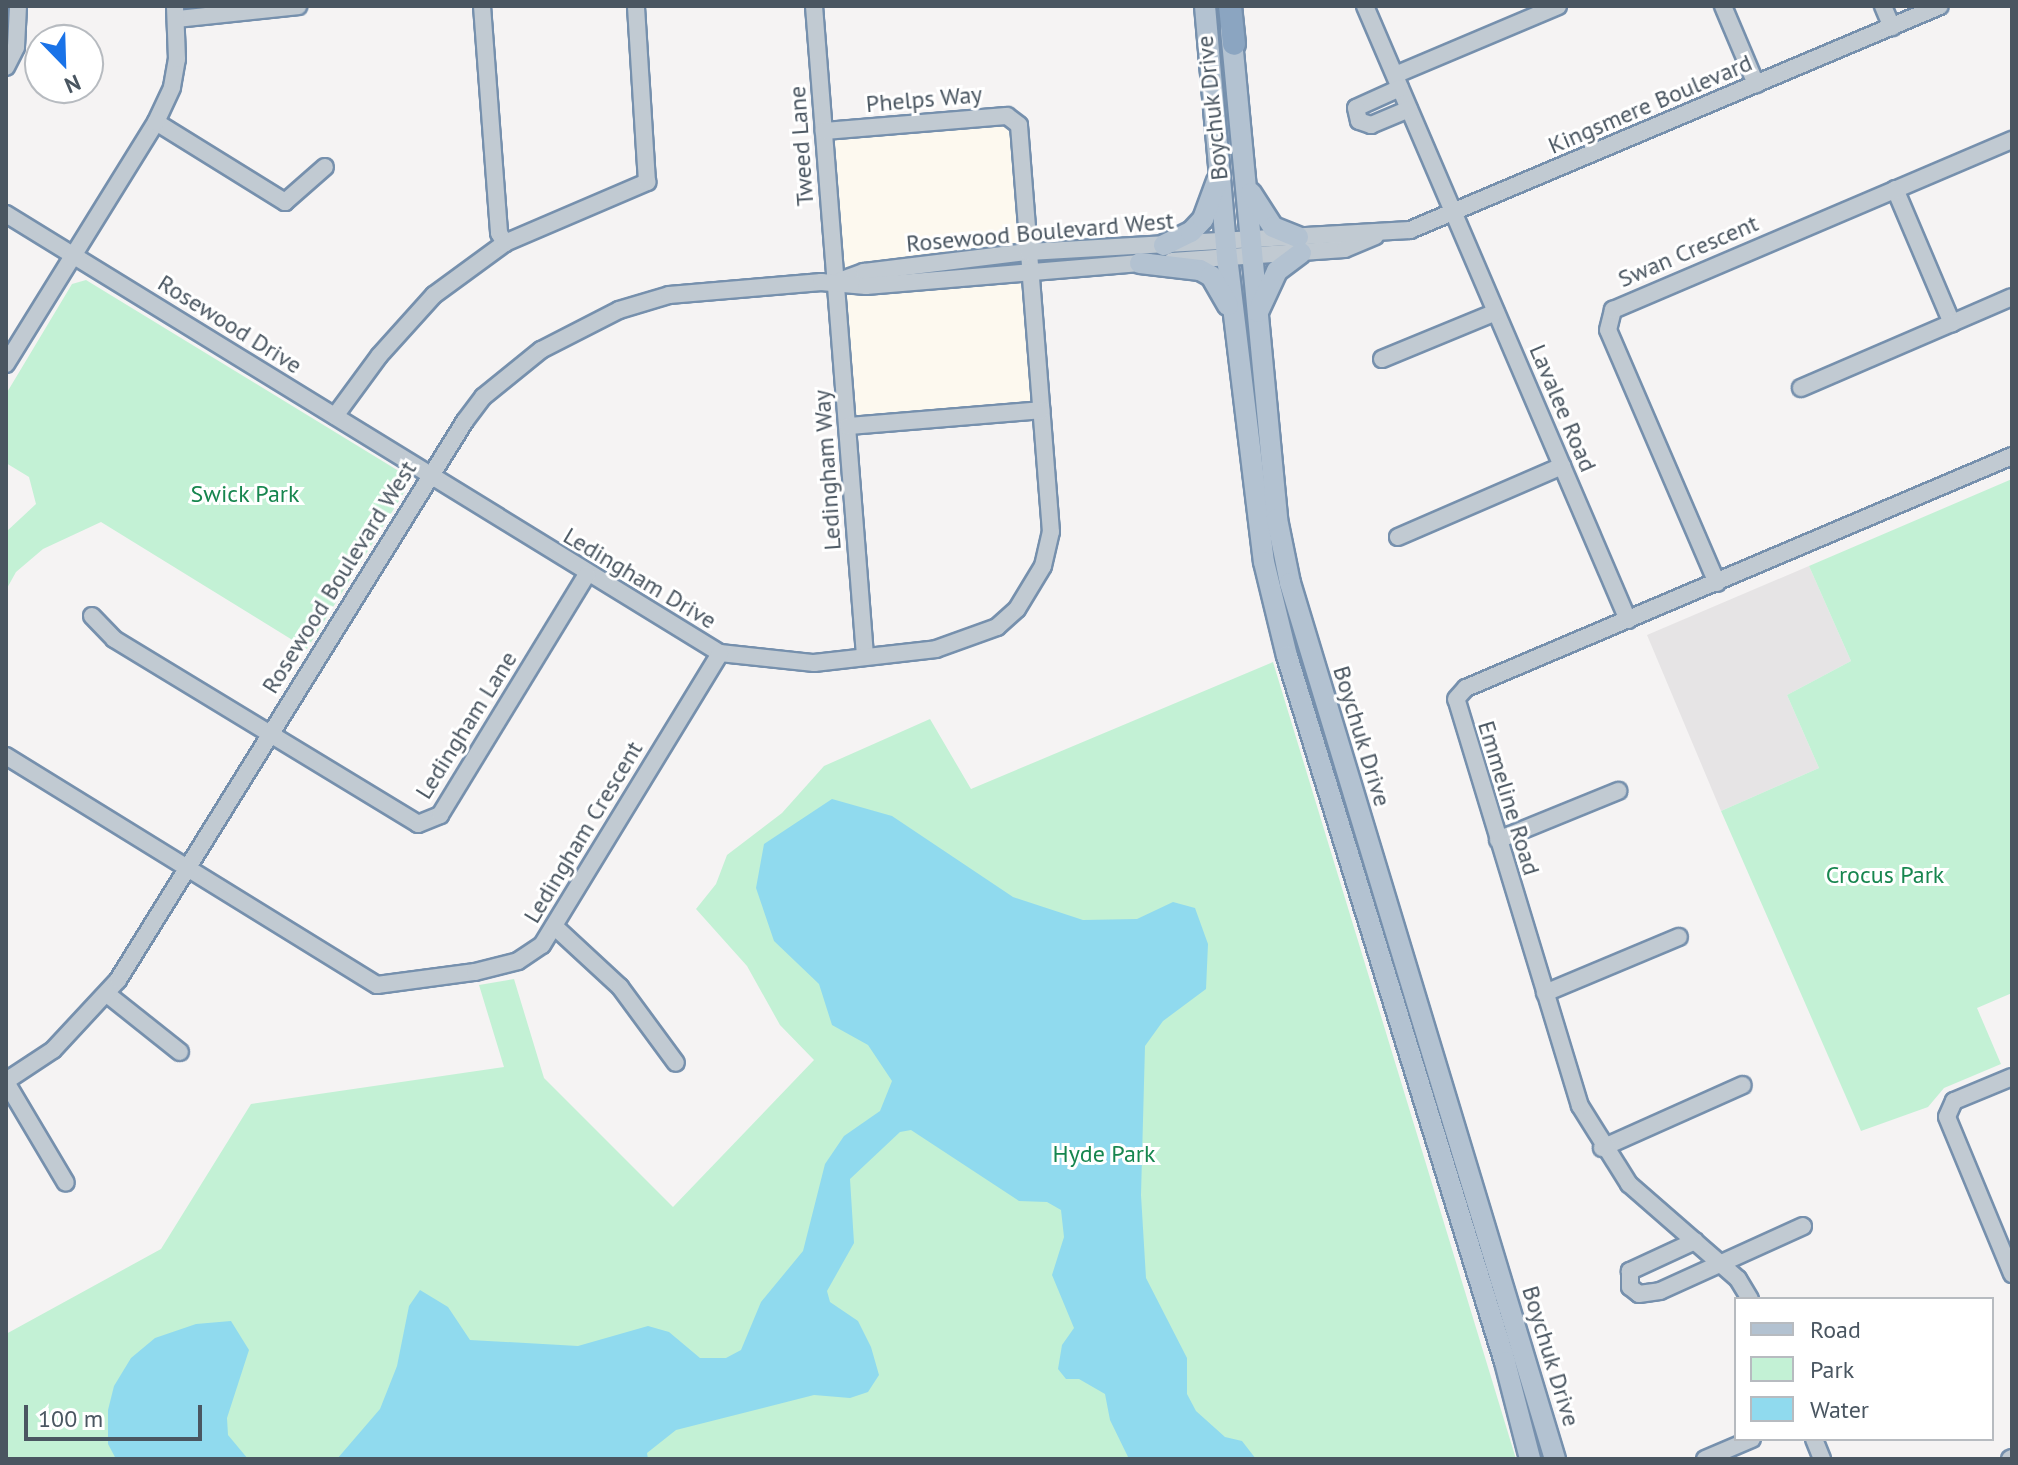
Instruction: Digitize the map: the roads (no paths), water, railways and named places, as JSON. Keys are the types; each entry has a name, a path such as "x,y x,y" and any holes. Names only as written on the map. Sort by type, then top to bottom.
{"highway":[{"path":"1228,6 1234,44"}],"main road":[{"name":"Boychuk Drive","path":"1205,6 1226,249 1253,498 1287,656 1505,1362 1530,1459"},
{"name":"Boychuk Drive","path":"1234,44 1256,315 1277,519 1290,583 1555,1459"},
{"path":"1243,161 1260,213 1273,227 1300,245 1277,271 1256,315"},
{"path":"1164,245 1191,232 1203,219 1221,165"},
{"path":"1140,263 1200,270 1211,276 1233,317"}],"street":[{"path":"6,67 16,47 18,6"},
{"path":"6,364 156,122 172,87 176,12 298,6"},
{"path":"482,6 499,233 505,243"},
{"path":"335,416 379,356 434,295 505,243 647,182 636,6"},
{"name":"Tweed Lane","path":"814,6 835,282"},
{"name":"Lavalee Road","path":"1365,6 1628,620"},
{"path":"1409,109 1371,125 1359,121 1356,108 1398,81 1558,6"},
{"path":"1723,6 1756,84"},
{"path":"1883,6 1892,27"},
{"name":"Kingsmere Boulevard","path":"1250,248 1375,236 1454,215 1940,6"},
{"name":"Phelps Way","path":"824,131 1017,119 1031,272"},
{"path":"156,122 285,202 325,167"},
{"name":"Swan Crescent","path":"1717,583 1607,321 1622,304 2012,140"},
{"path":"1895,189 1952,323"},
{"name":"Rosewood Drive","path":"6,214 429,475"},
{"name":"Rosewood Boulevard West","path":"835,282 864,272 1028,252 1164,245 1250,248"},
{"name":"Rosewood Boulevard West","path":"6,1082 53,1050 107,994 189,867 429,475 483,397 573,330 669,295 835,282 866,286 1140,263 1226,249"},
{"name":"Ledingham Drive","path":"429,475 720,653 814,663 936,649 971,638 997,627 1031,590 1051,532 1031,272"},
{"name":"Ledingham Way","path":"835,282 865,655"},
{"path":"1801,388 2012,297"},
{"path":"1382,359 1496,312"},
{"path":"848,426 1041,410"},
{"name":"Emmeline Road","path":"1748,1297 1722,1264 1629,1184 1602,1148 1580,1106 1456,699 1466,688 2012,456"},
{"path":"1398,537 1562,466"},
{"name":"Ledingham Lane","path":"269,735 406,820 430,822 440,815 587,574"},
{"path":"92,616 114,639 269,735"},
{"name":"Ledingham Crescent","path":"6,756 377,985 507,965 530,955 554,926 720,653"},
{"path":"1498,840 1618,791"},
{"path":"554,926 620,987 676,1063"},
{"path":"1545,993 1679,937"},
{"path":"107,994 180,1052"},
{"path":"2012,1077 1954,1101 1947,1117 2012,1274"},
{"path":"6,1082 66,1183"},
{"path":"1602,1148 1743,1085"},
{"path":"1695,1241 1630,1271 1630,1287 1648,1294 1803,1226"},
{"path":"1705,1459 1747,1441"}],"water":[{"path":"832,799 892,816 1013,897 1083,920 1137,919 1173,902 1195,908 1208,944 1206,989 1163,1021 1145,1046 1141,1195 1146,1278 1187,1358 1187,1394 1196,1411 1225,1437 1242,1441 1256,1459 1129,1459 1110,1420 1105,1394 1079,1379 1066,1379 1058,1369 1062,1345 1074,1328 1052,1275 1064,1237 1061,1210 1047,1202 1019,1201 911,1130 900,1132 850,1179 854,1243 827,1291 830,1302 858,1321 871,1347 879,1375 868,1392 850,1398 814,1395 676,1430 647,1453 648,1459 337,1459 380,1409 397,1366 409,1306 420,1290 448,1307 470,1340 578,1346 648,1326 669,1332 700,1358 726,1358 741,1350 761,1302 803,1251 825,1164 844,1136 880,1111 892,1081 868,1045 832,1025 819,984 774,941 756,888 764,844"},
{"path":"231,1321 249,1350 227,1418 228,1435 248,1459 116,1459 108,1444 108,1410 114,1386 131,1358 155,1338 196,1324"}],"park label":[{"name":"Swick Park","path":"245,494"},
{"name":"Crocus Park","path":"1885,875"},
{"name":"Hyde Park","path":"1104,1154"}]}
